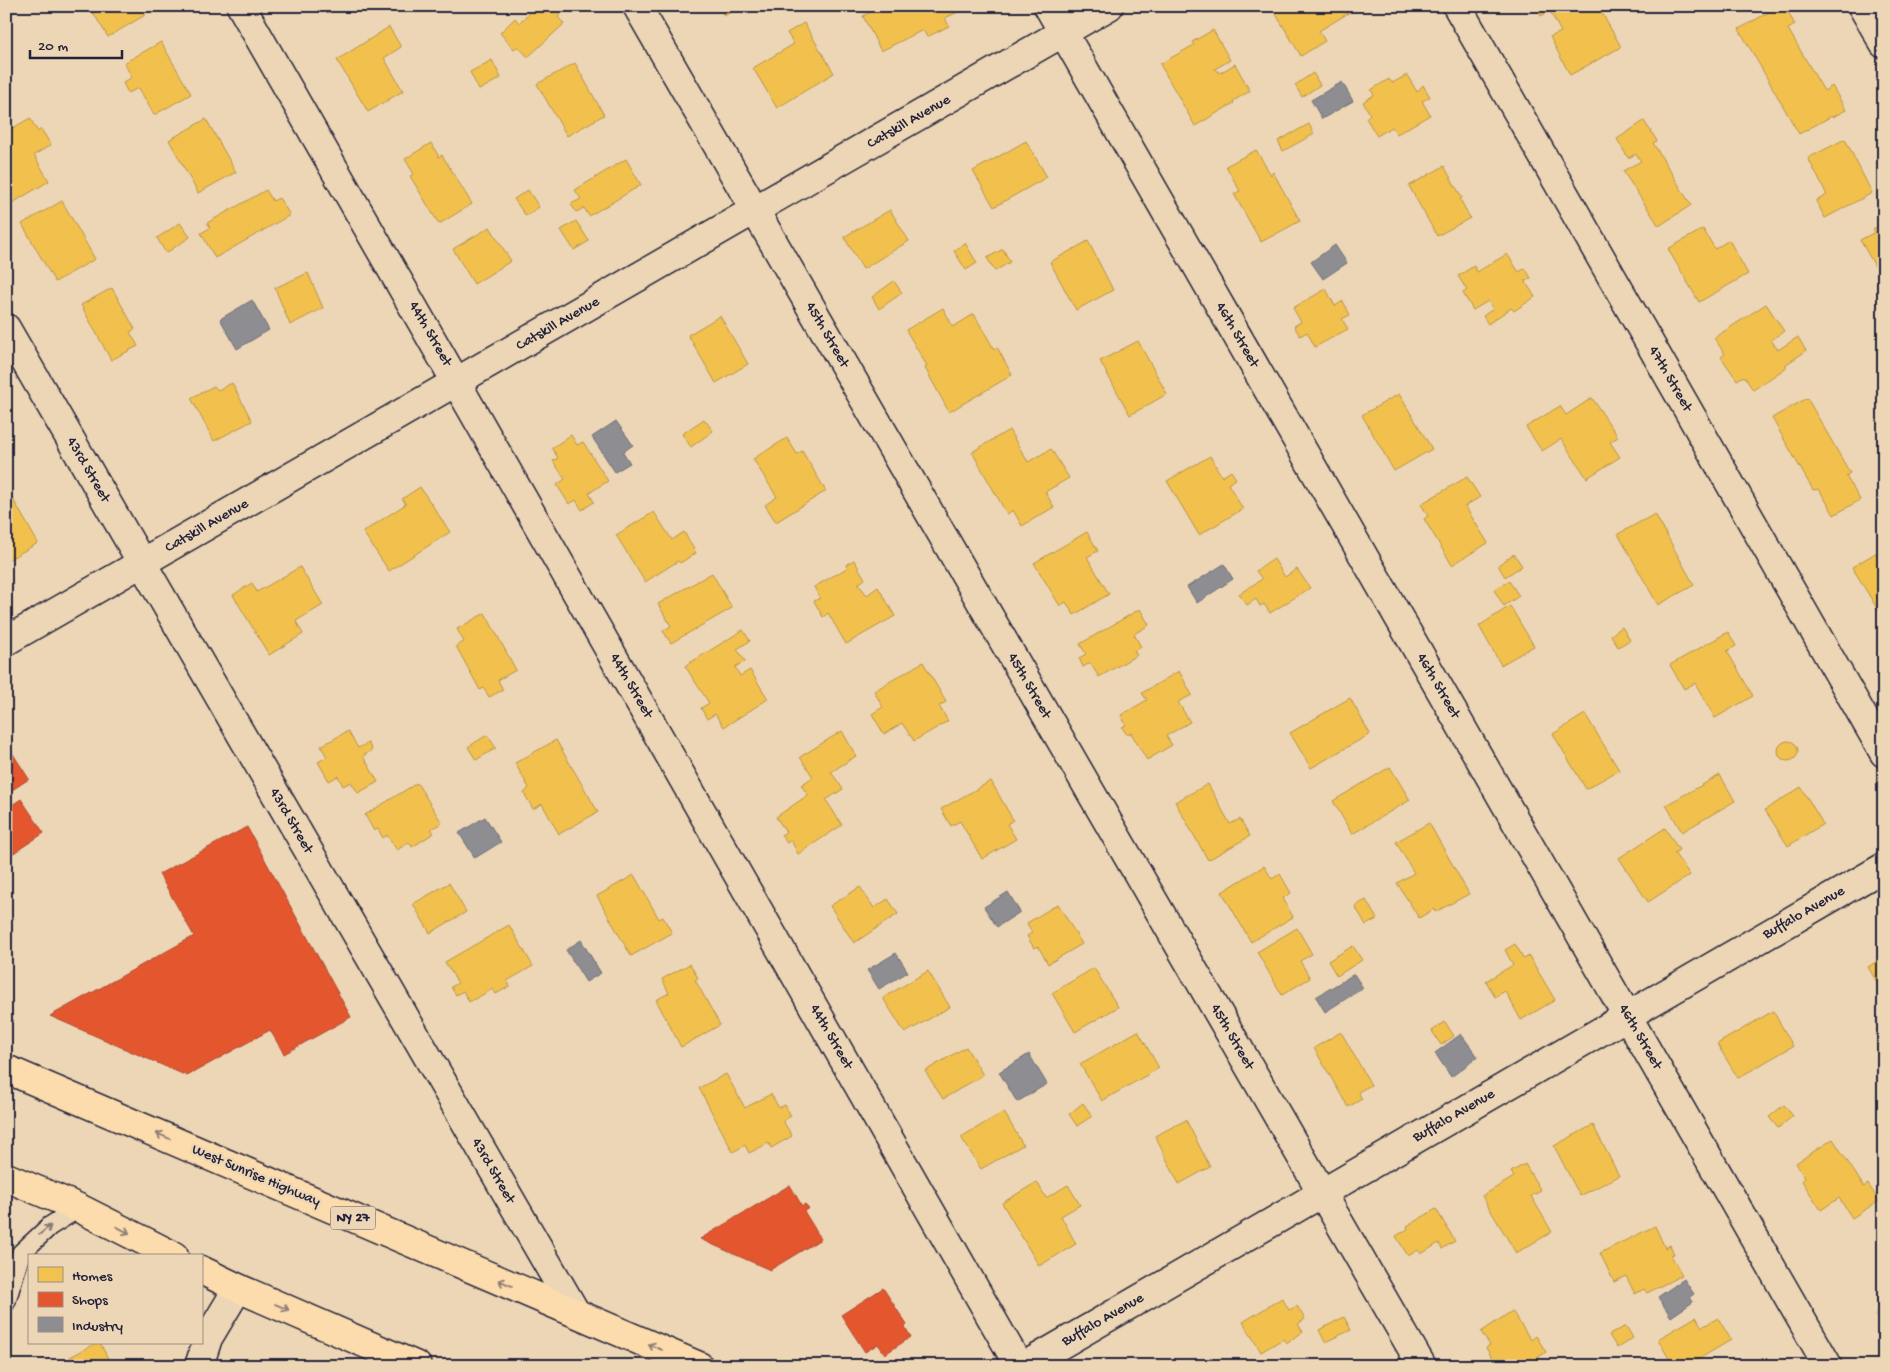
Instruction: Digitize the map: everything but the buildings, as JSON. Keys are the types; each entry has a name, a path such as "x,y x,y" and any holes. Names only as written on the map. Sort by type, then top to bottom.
{"highway":[{"name":"West Sunrise Highway","path":"6,1070 700,1366"},
{"path":"6,1177 79,1208 170,1254"},
{"path":"202,1270 417,1366"}],"street":[{"name":"44th Street","path":"241,6 458,382 1019,1366"},
{"name":"45th Street","path":"637,6 1422,1366"},
{"name":"46th Street","path":"1048,6 1828,1366"},
{"name":"Catskill Avenue","path":"6,641 1109,6"},
{"name":"47th Street","path":"1457,6 1884,752"},
{"path":"1862,6 1884,44"},
{"name":"43rd Street","path":"6,328 576,1313"},
{"name":"Buffalo Avenue","path":"1024,1366 1884,867"},
{"path":"199,1366 208,1338 238,1288"}],"lane":[{"path":"6,1302 21,1253 50,1226 79,1208"}]}
